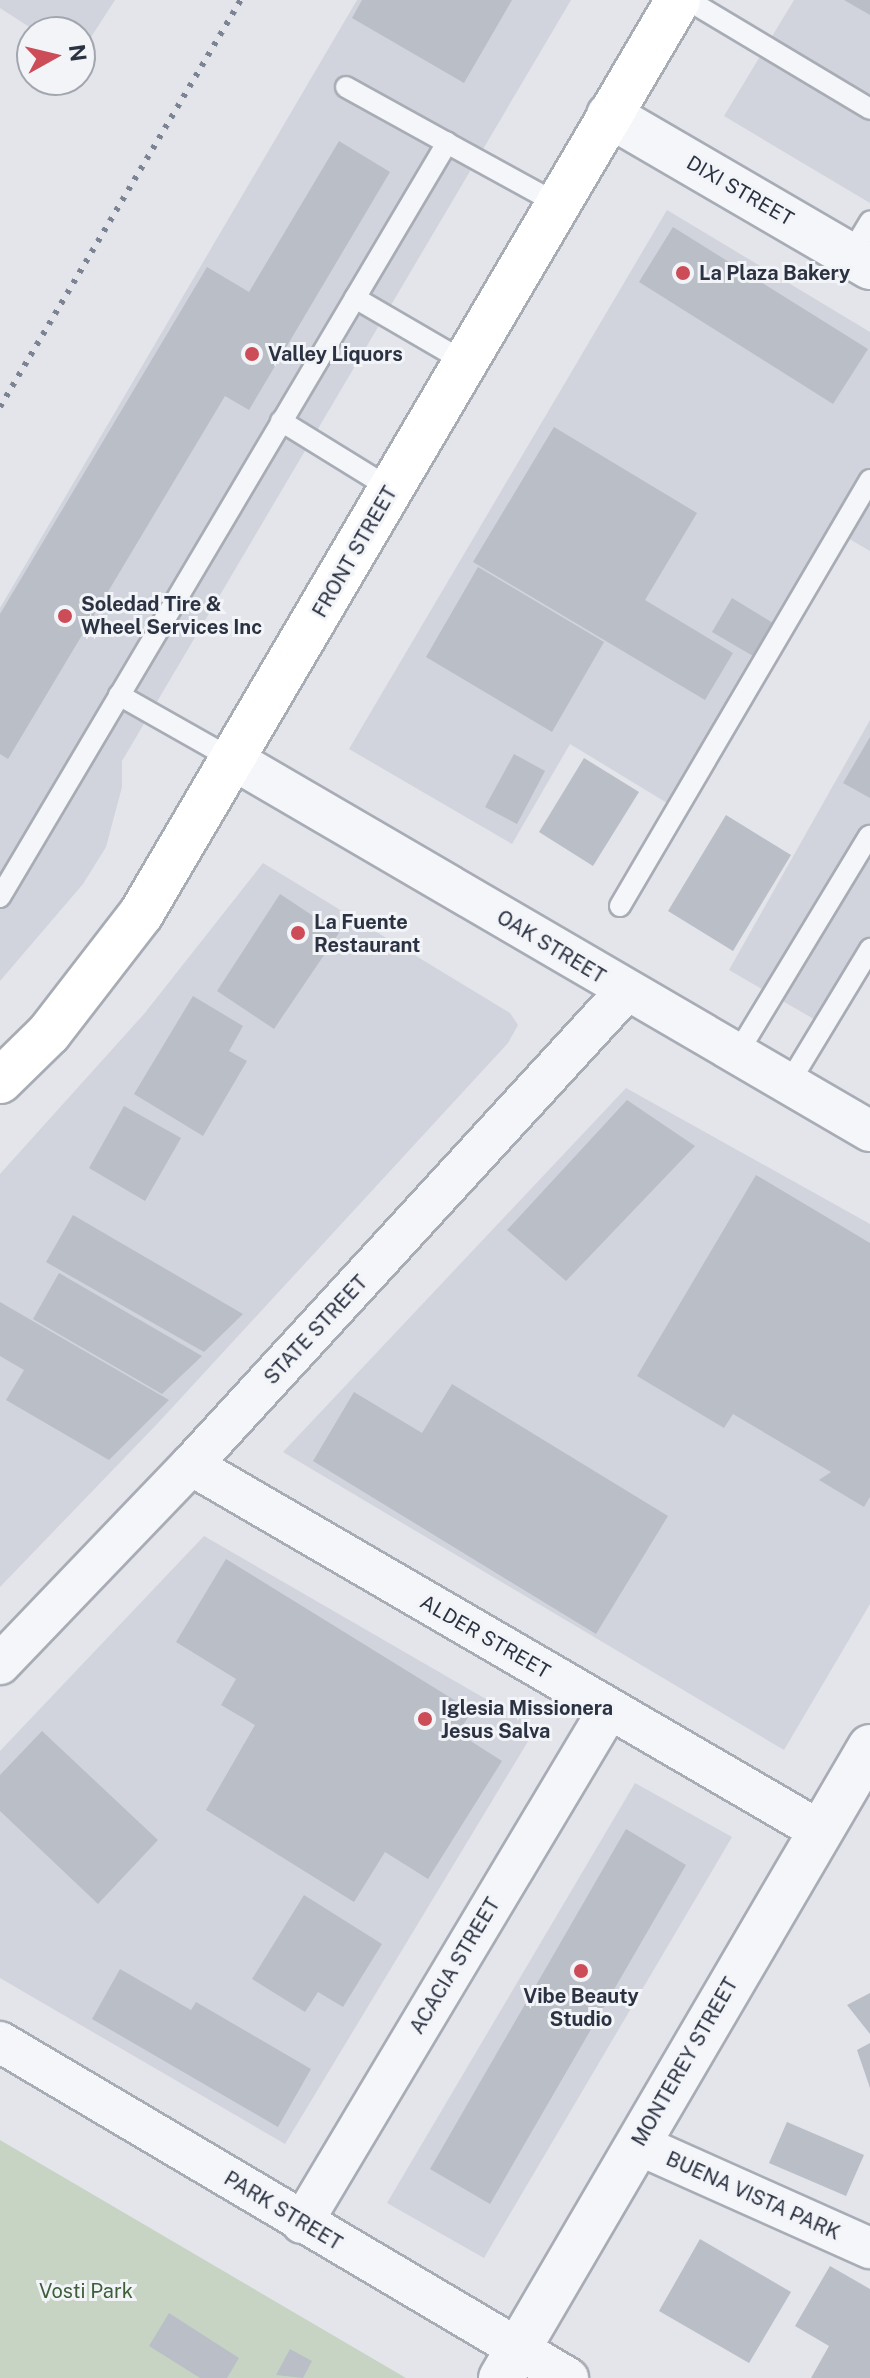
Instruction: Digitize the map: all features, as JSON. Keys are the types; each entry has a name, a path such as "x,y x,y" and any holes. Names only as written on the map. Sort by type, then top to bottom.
{"main road":[{"name":"FRONT STREET","path":"0,1081 49,1033 141,914 678,0"}],"street":[{"name":"DIXI STREET","path":"609,115 863,248"},
{"name":"OAK STREET","path":"234,760 870,1131"},
{"name":"STATE STREET","path":"0,1664 191,1465 626,991"},
{"name":"ALDER STREET","path":"191,1465 820,1831"},
{"name":"ACACIA STREET","path":"302,2223 609,1709"},
{"name":"MONTEREY STREET","path":"510,2363 870,1747"},
{"name":"PARK STREET","path":"0,2042 302,2223 510,2363 568,2378"},
{"name":"BUENA VISTA PARK","path":"637,2144 870,2248"}],"lane":[{"path":"688,0 870,109"},
{"path":"346,87 556,203"},
{"path":"0,897 447,143"},
{"path":"355,298 465,362"},
{"path":"281,421 391,489"},
{"path":"620,906 870,480"},
{"path":"119,695 234,760"},
{"path":"737,1054 869,836"},
{"path":"789,1083 870,949"}],"shaded area":[{"path":"0,0 115,0 96,29 96,16 16,18 0,8"},
{"path":"357,0 571,0 122,761 122,787 106,847 83,884 0,981 0,608"},
{"path":"794,0 870,0 870,203 724,116"},
{"path":"667,210 870,332 870,551 839,533 677,809 570,744 512,844 349,749"},
{"path":"870,720 870,949 824,1025 729,970"},
{"path":"263,863 510,1013 518,1025 508,1043 158,1423 0,1587 0,1174 144,1014"},
{"path":"626,1088 870,1224 870,1604 784,1750 283,1452"},
{"path":"204,1536 536,1728 285,2144 0,1978 0,1751"},
{"path":"635,1783 732,1837 484,2258 387,2203"}],"green space":[{"name":"Vosti Park","path":"0,2140 406,2378 0,2378"}],"building":[{"path":"362,0 512,0 464,83 352,18"},
{"path":"844,0 870,0 870,15"},
{"path":"339,141 390,172 249,410 225,396 8,759 0,754 0,614 207,267 249,292"},
{"path":"673,227 868,349 833,404 639,282"},
{"path":"554,427 697,513 645,600 733,653 705,700 473,562"},
{"path":"478,567 604,642 552,732 426,657"},
{"path":"732,598 773,623 753,656 712,632"},
{"path":"870,737 870,798 843,783"},
{"path":"514,754 545,771 517,824 485,807"},
{"path":"584,758 639,792 593,866 539,832"},
{"path":"726,815 791,855 733,951 668,911"},
{"path":"280,894 339,933 274,1029 217,991"},
{"path":"193,996 243,1026 229,1051 247,1061 203,1136 134,1094"},
{"path":"627,1100 695,1146 566,1281 507,1230"},
{"path":"124,1106 181,1138 145,1201 89,1168"},
{"path":"756,1175 870,1243 870,1497 864,1507 819,1480 831,1472 733,1414 724,1428 637,1376"},
{"path":"73,1215 243,1314 204,1352 46,1262"},
{"path":"59,1273 202,1356 162,1394 33,1319"},
{"path":"0,1302 169,1400 109,1460 6,1400 24,1370 0,1356"},
{"path":"452,1384 668,1516 596,1634 313,1461 354,1392 422,1433"},
{"path":"226,1559 472,1711 458,1733 502,1761 428,1879 385,1852 354,1902 206,1810 255,1725 221,1705 236,1679 176,1642"},
{"path":"42,1731 158,1840 98,1904 0,1811 0,1775"},
{"path":"626,1829 686,1865 490,2204 430,2169"},
{"path":"304,1895 382,1944 343,2007 318,1992 305,2012 252,1979"},
{"path":"120,1969 191,2010 196,2002 311,2069 278,2127 92,2019"},
{"path":"870,1993 870,2034 847,2005"},
{"path":"870,2043 870,2088 857,2050"},
{"path":"787,2122 864,2155 846,2196 769,2163"},
{"path":"700,2239 791,2292 749,2363 659,2311"},
{"path":"830,2266 870,2289 870,2378 811,2378 829,2346 795,2326"},
{"path":"169,2313 239,2358 227,2378 200,2378 149,2346"},
{"path":"290,2349 312,2361 303,2378 276,2375"}],"railway":[{"path":"0,407 241,0"}],"place":[{"name":"La Plaza Bakery","path":"683,273"},
{"name":"Valley Liquors","path":"252,354"},
{"name":"Soledad Tire & Wheel Services Inc","path":"65,616"},
{"name":"La Fuente Restaurant","path":"298,933"},
{"name":"Iglesia Missionera Jesus Salva","path":"425,1719"},
{"name":"Vibe Beauty Studio","path":"581,1971"}]}
